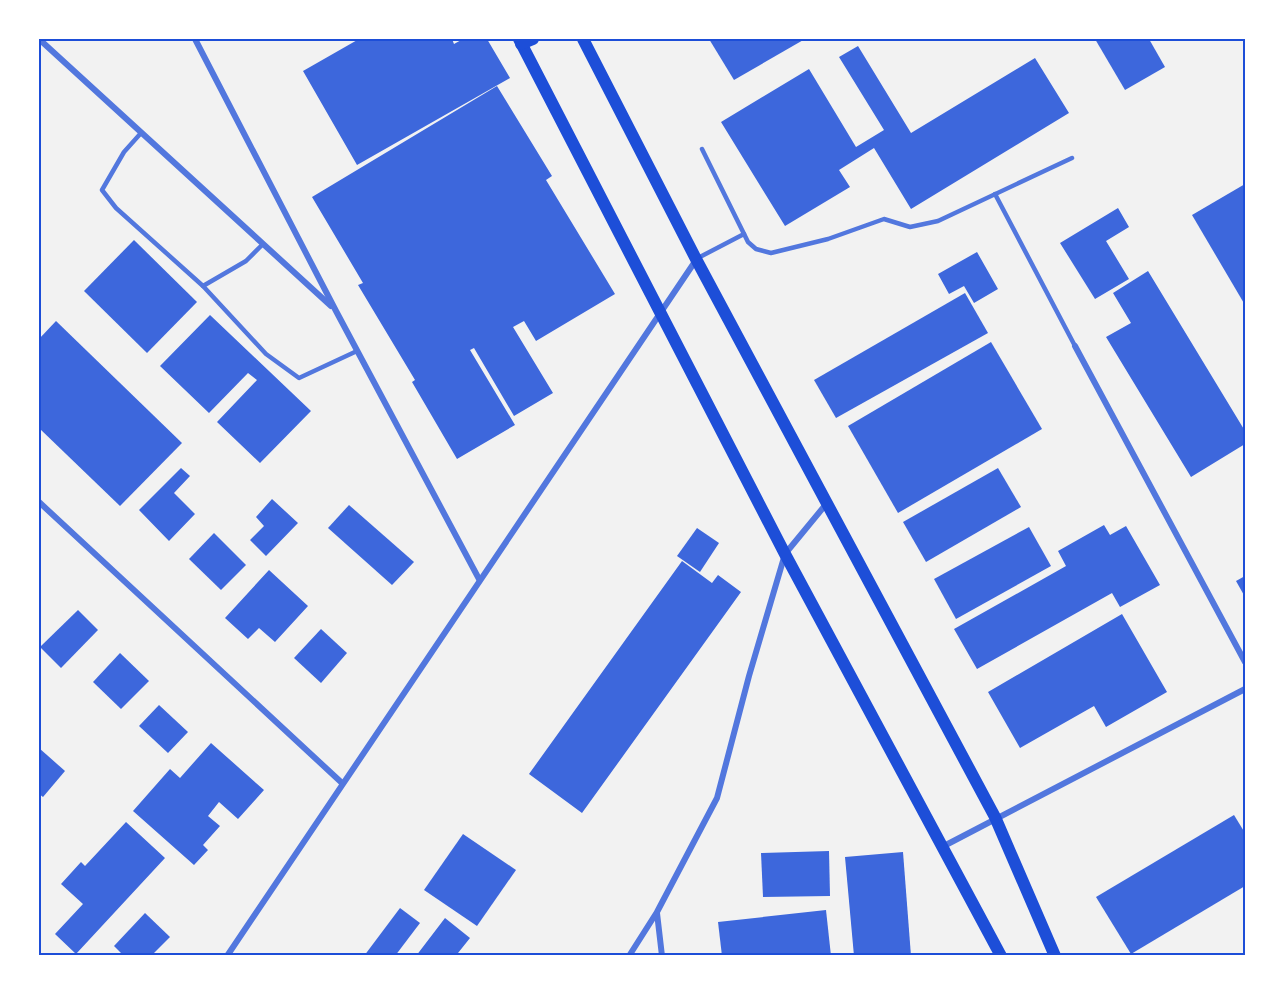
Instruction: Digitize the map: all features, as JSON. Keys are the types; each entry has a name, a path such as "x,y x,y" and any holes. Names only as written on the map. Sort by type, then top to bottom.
{"main road":[{"path":"533,39 520,42 785,554 1001,956"},
{"path":"583,39 696,259 995,818 1055,956"}],"street":[{"path":"39,39 336,311"},
{"path":"195,39 357,351 479,579"},
{"path":"227,956 658,312 696,259"},
{"path":"1075,346 1245,662"},
{"path":"39,502 342,783"},
{"path":"629,956 657,912 717,798 749,676 785,554 828,502"},
{"path":"942,847 1245,689"},
{"path":"657,912 662,956"}],"lane":[{"path":"141,133 124,152 102,190 116,208 203,286 266,354 299,378 357,351"},
{"path":"702,149 744,234 756,249 771,254 828,239 884,219 910,227 938,221 1072,158"},
{"path":"995,194 1075,346"},
{"path":"696,259 744,234"},
{"path":"203,286 246,261 263,244"}],"building":[{"path":"359,39 452,39 454,44 463,39 487,39 510,78 357,165 303,71"},
{"path":"709,39 805,39 734,80"},
{"path":"1095,39 1149,39 1165,67 1125,90"},
{"path":"858,46 911,133 1035,58 1069,113 911,209 874,148 839,170 850,187 785,226 721,122 809,69 856,147 884,130 839,57"},
{"path":"497,86 552,176 546,180 615,294 536,341 524,321 513,327 553,393 514,416 474,348 470,350 515,425 457,459 412,382 415,380 358,285 363,283 312,197"},
{"path":"1245,184 1245,305 1192,215"},
{"path":"1118,208 1129,227 1106,241 1129,279 1095,299 1060,243"},
{"path":"134,240 197,302 147,353 84,291"},
{"path":"977,252 998,289 974,303 964,286 949,294 938,274"},
{"path":"1148,271 1245,431 1245,444 1191,477 1106,337 1131,323 1113,293"},
{"path":"965,293 988,333 836,418 814,380"},
{"path":"210,315 311,411 260,463 217,422 257,380 248,373 209,413 160,366"},
{"path":"56,321 182,443 120,506 39,428 39,339"},
{"path":"991,342 1042,429 898,513 848,426"},
{"path":"181,468 190,476 174,493 195,514 169,541 139,510"},
{"path":"998,468 1021,507 926,562 903,522"},
{"path":"272,499 298,523 266,556 250,540 264,526 256,517"},
{"path":"349,505 414,562 392,585 328,528"},
{"path":"1104,525 1110,535 1126,526 1160,585 1120,607 1112,593 977,669 954,629 1066,566 1058,551"},
{"path":"1029,527 1051,566 956,619 934,579"},
{"path":"697,528 719,543 700,572 677,556"},
{"path":"214,533 246,565 221,590 189,559"},
{"path":"682,561 712,583 718,575 741,592 582,813 529,774"},
{"path":"269,570 308,606 275,642 259,628 248,639 225,618"},
{"path":"1245,576 1245,597 1236,581"},
{"path":"78,610 98,630 61,668 40,647"},
{"path":"1122,614 1167,692 1106,727 1094,706 1020,748 988,692"},
{"path":"321,629 347,653 321,683 294,658"},
{"path":"120,653 149,681 121,709 93,682"},
{"path":"159,705 188,732 168,753 139,726"},
{"path":"211,743 264,790 238,819 219,802 208,816 220,826 203,845 208,850 194,865 133,811 170,769 180,778"},
{"path":"39,748 65,771 43,797 39,794"},
{"path":"1234,815 1245,833 1245,886 1131,954 1096,897"},
{"path":"126,822 165,858 76,954 55,934 83,904 61,884 81,862 85,866"},
{"path":"463,834 516,870 477,926 424,890"},
{"path":"829,851 830,896 763,897 761,853"},
{"path":"903,852 911,956 854,956 845,857"},
{"path":"400,908 420,923 395,956 364,956"},
{"path":"826,910 831,956 722,956 718,922"},
{"path":"145,913 170,937 151,956 124,956 114,946"},
{"path":"445,918 470,938 458,953 461,956 416,956"}]}
